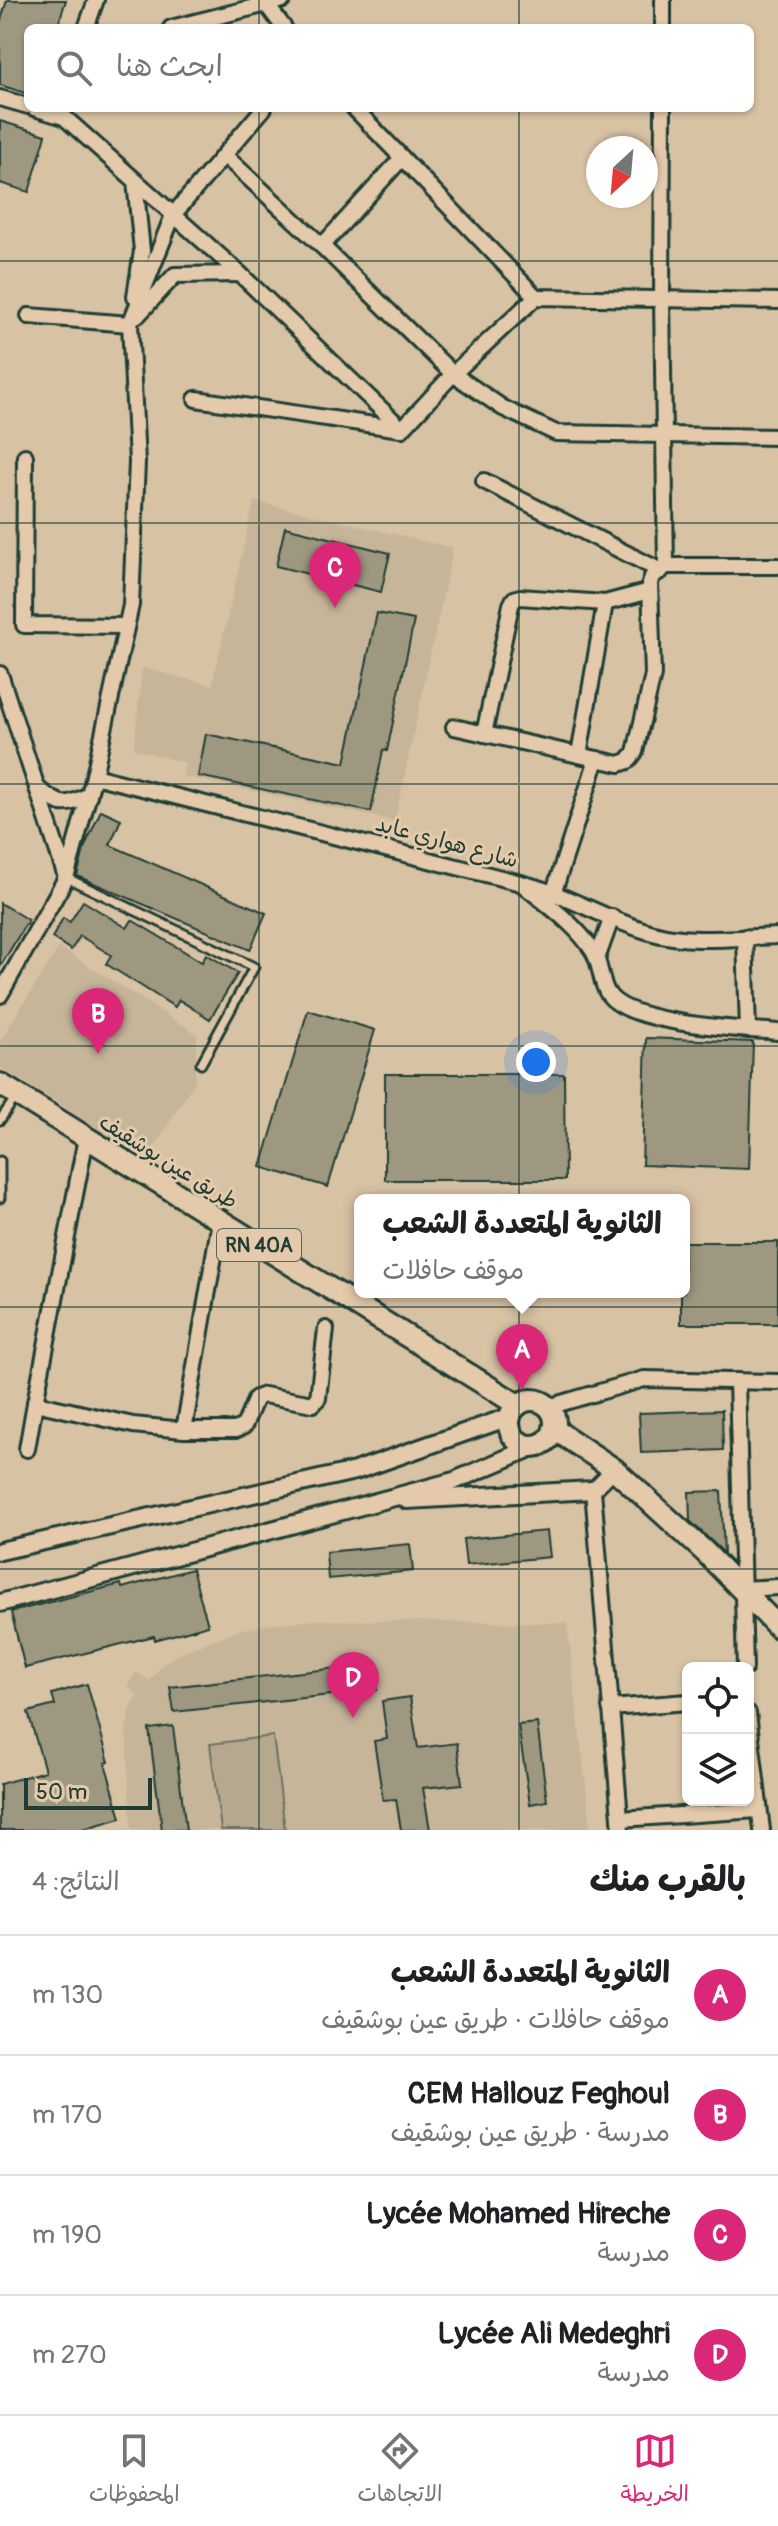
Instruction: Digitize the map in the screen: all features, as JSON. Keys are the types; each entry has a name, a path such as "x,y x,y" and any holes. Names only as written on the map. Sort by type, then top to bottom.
{"main road":[{"name":"طريق عين بوشقيف","path":"9,1090 220,1221 514,1411"},
{"name":"RN 40A","path":"533,1447 515,1439 509,1425 514,1411 534,1400 548,1407"},
{"path":"533,1447 545,1442 554,1429 555,1422 548,1407"},
{"path":"554,1429 614,1469 778,1627"}],"street":[{"path":"87,24 96,0"},
{"path":"188,24 283,0"},
{"path":"663,0 663,24"},
{"path":"267,5 281,24"},
{"path":"0,98 24,105"},
{"path":"130,324 173,215 261,112"},
{"path":"358,112 536,297"},
{"path":"454,727 619,764 628,761 635,752 653,675 652,577 663,568 663,112"},
{"path":"65,113 402,429"},
{"path":"224,155 453,374 503,408 556,433 778,437"},
{"path":"322,246 402,158"},
{"path":"0,995 66,878 94,776 131,605 137,462 130,324 142,251 135,181"},
{"path":"130,324 175,275 240,274"},
{"path":"402,429 453,374 536,297 778,301"},
{"path":"29,316 130,324"},
{"path":"196,399 402,429"},
{"path":"25,456 24,625 126,626"},
{"path":"484,481 663,568 778,566"},
{"path":"484,734 514,599 605,603 650,591"},
{"path":"579,755 605,603"},
{"path":"0,674 66,878"},
{"path":"554,891 597,759"},
{"name":"شارع هواري عابد","path":"94,776 521,883 568,923 592,949 607,993 619,1003 681,1024 778,1032"},
{"path":"37,788 56,802 70,804 89,795"},
{"path":"521,883 554,891 656,934 692,938 778,936"},
{"path":"597,959 612,917"},
{"path":"745,937 748,1030"},
{"path":"27,1449 86,1138"},
{"path":"184,1430 220,1221"},
{"path":"35,1403 133,1425 184,1430 235,1430 244,1426 256,1398 264,1395 313,1404 318,1398 326,1329"},
{"path":"548,1407 644,1379 778,1382"},
{"path":"737,1381 745,1662"},
{"path":"0,1551 355,1471 514,1411"},
{"path":"0,1603 454,1481 533,1447"},
{"path":"374,1502 593,1490 614,1469"},
{"path":"593,1490 621,1824 758,1810"},
{"path":"742,1589 778,1587"},
{"path":"610,1708 682,1702"},
{"path":"750,1734 762,1830"}],"lane":[{"path":"66,878 254,967 201,1064"},
{"path":"0,1120 9,1090"},
{"path":"0,1161 0,1198"}],"shaded area":[{"path":"254,501 453,548 395,821 182,776 185,763 134,749 142,668 212,685"},
{"path":"59,947 197,1034 195,1081 147,1159 0,1067 0,1041"},
{"path":"318,1620 567,1623 591,1830 131,1830 126,1729 131,1707 138,1696 127,1686 136,1672 150,1681 161,1666 176,1655 237,1630"},
{"path":"273,1736 285,1830 221,1830 210,1744"}],"building":[{"path":"7,0 66,0 58,24 24,24 24,93 0,85 0,23"},
{"path":"0,121 46,135 29,192 0,183"},
{"path":"285,527 390,553 381,592 276,566"},
{"path":"377,613 414,620 371,812 198,776 206,734 345,763"},
{"path":"101,810 121,819 110,845 266,913 250,950 77,876 85,846"},
{"path":"83,901 127,928 132,920 202,962 206,954 238,973 210,1019 179,1000 175,1007 106,964 111,955 80,936 71,950 52,938 63,918 70,922"},
{"path":"0,903 28,920 0,967"},
{"path":"308,1010 375,1030 328,1187 261,1167"},
{"path":"646,1038 753,1042 749,1169 642,1165"},
{"path":"385,1074 564,1074 565,1180 385,1180"},
{"path":"690,1242 778,1242 778,1324 681,1324 681,1298 690,1298"},
{"path":"722,1410 723,1450 641,1453 639,1413"},
{"path":"721,1491 724,1553 690,1521 689,1492"},
{"path":"547,1531 550,1557 466,1565 463,1539"},
{"path":"410,1544 413,1571 328,1579 326,1552"},
{"path":"192,1569 208,1625 155,1640 154,1636 25,1668 11,1612"},
{"path":"373,1664 377,1690 174,1712 170,1687"},
{"path":"87,1684 121,1818 79,1830 0,1830 0,1784 45,1771 28,1712 55,1705 52,1694"},
{"path":"410,1697 418,1748 457,1743 462,1784 423,1788 430,1830 401,1830 396,1799 383,1800 374,1741 387,1739 382,1701"},
{"path":"537,1723 547,1801 530,1804 518,1725"},
{"path":"173,1726 186,1830 162,1830 149,1729"}],"place":[{"name":"Lycée Mohamed Hireche","path":"335,608"},
{"name":"CEM Hallouz Feghoul","path":"98,1054"},
{"name":"الثانوية المتعددة الشعب","path":"522,1390"},
{"name":"Lycée Ali Medeghri","path":"353,1718"}]}
